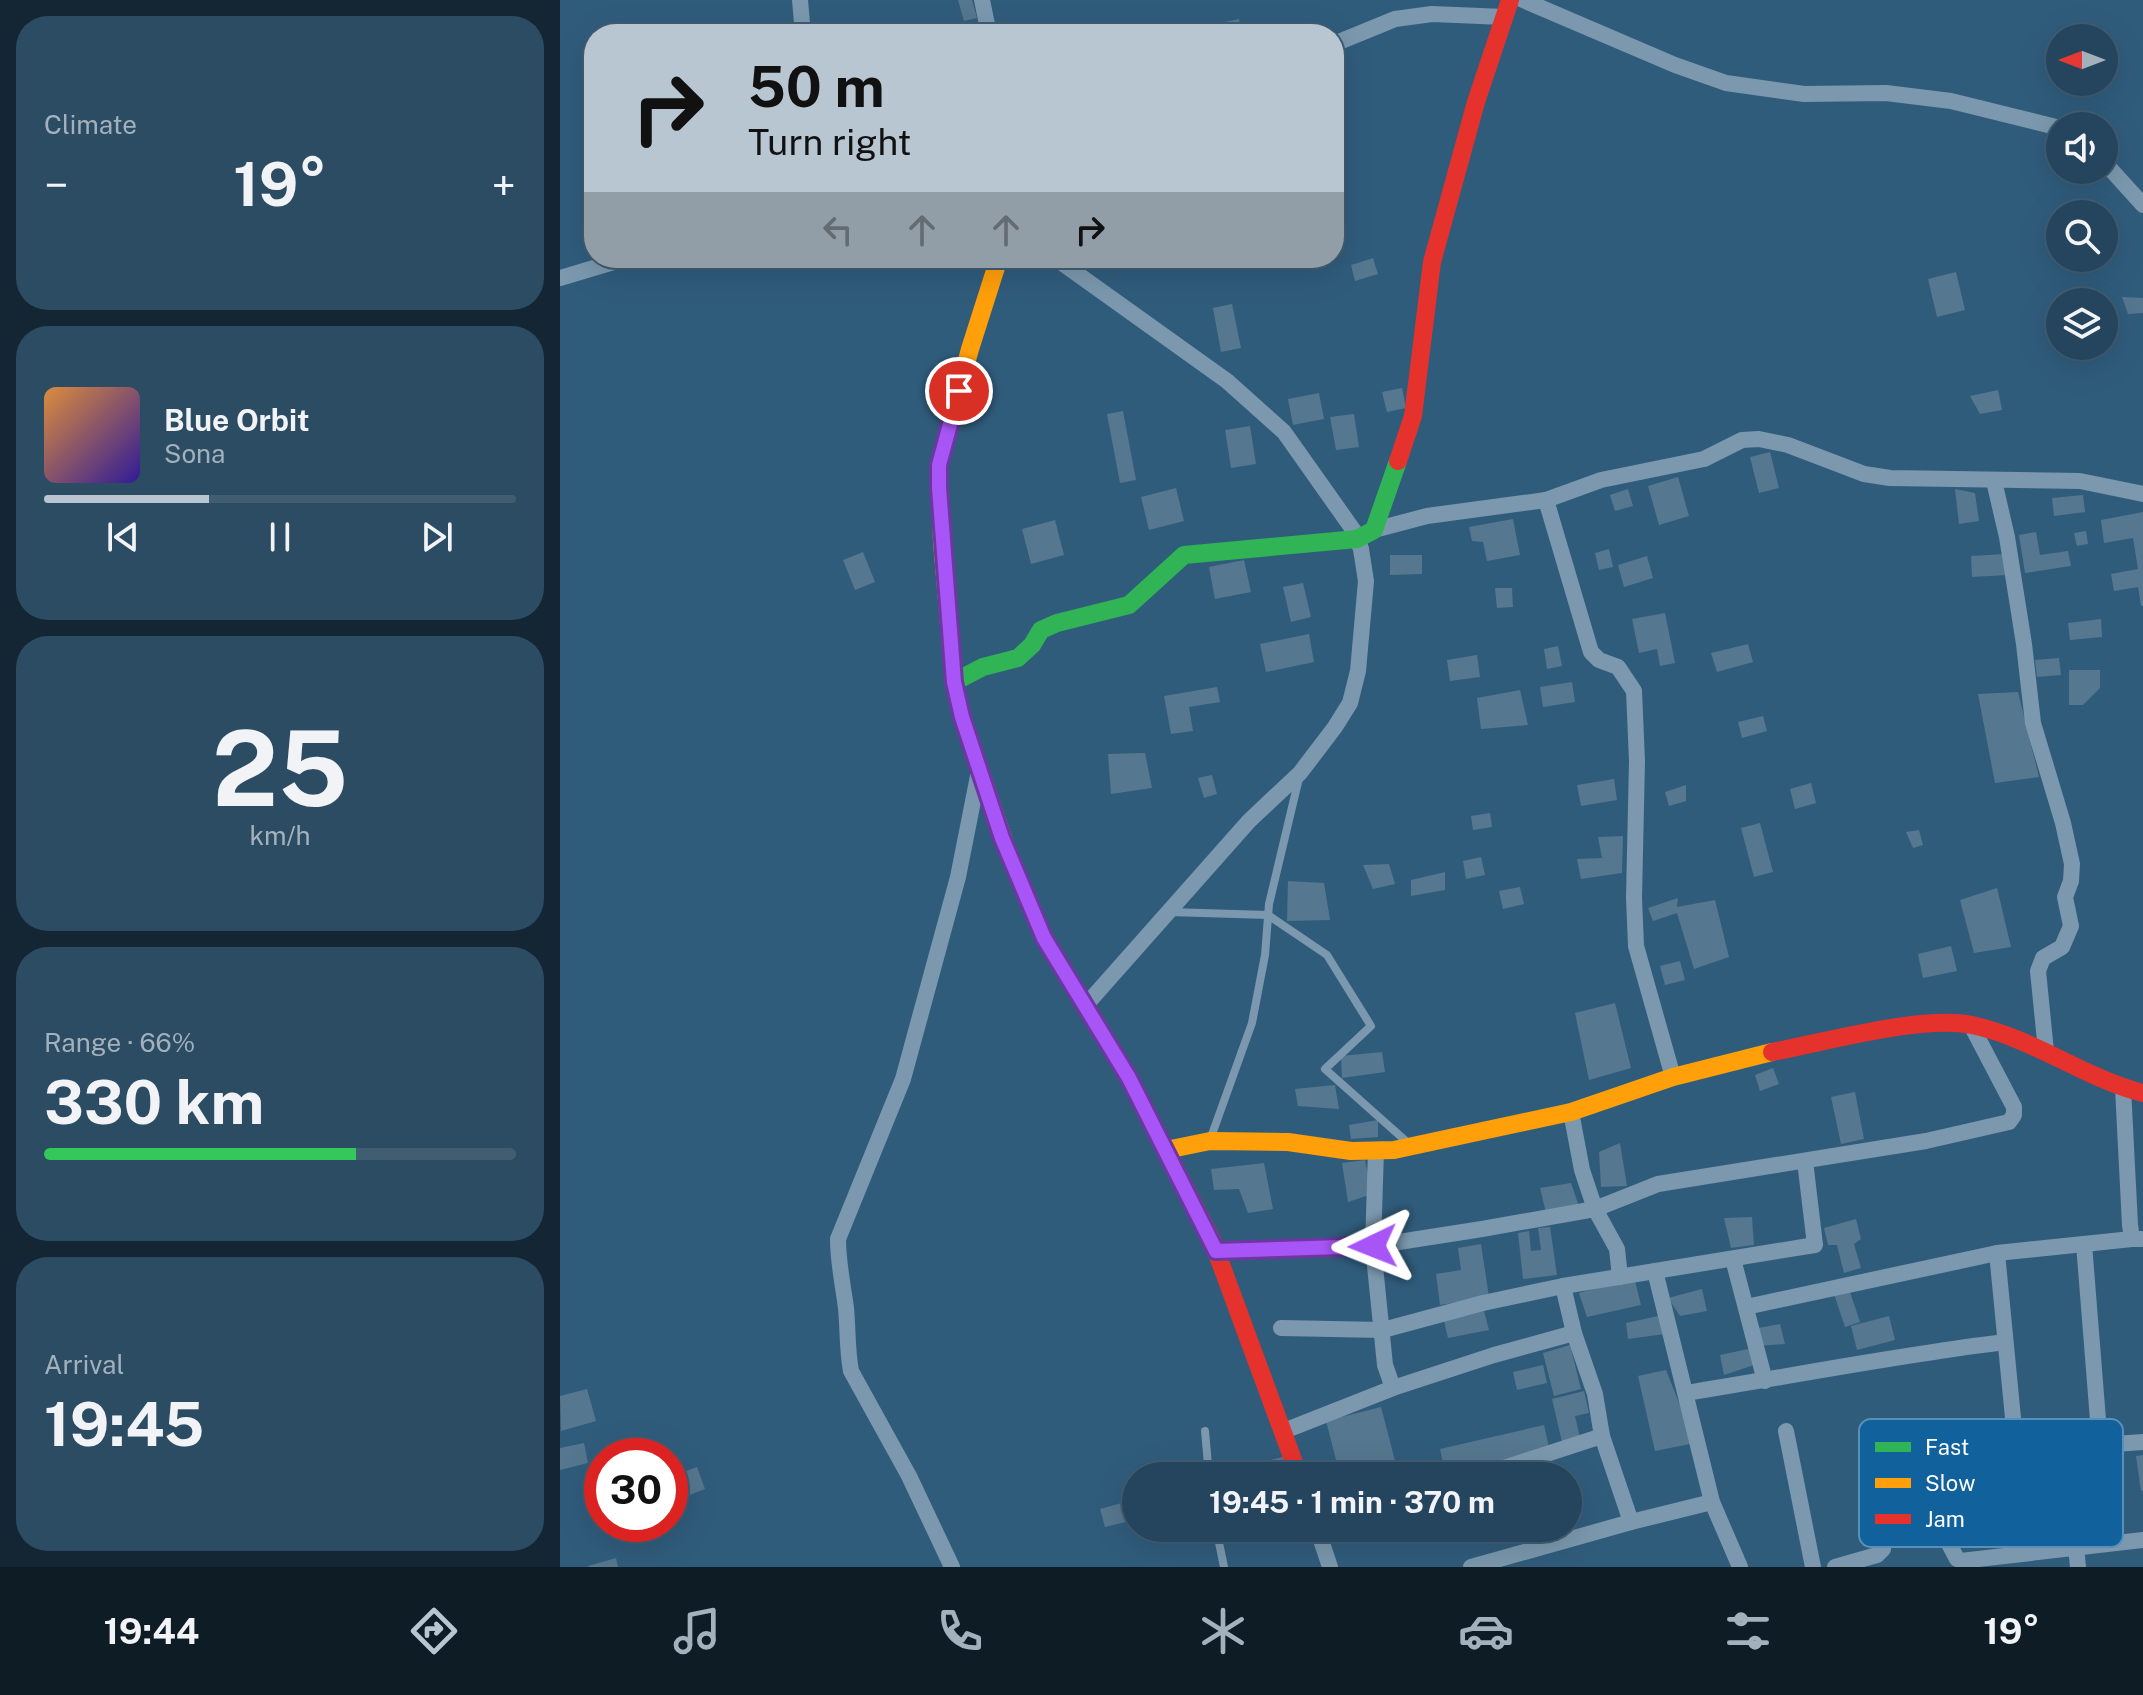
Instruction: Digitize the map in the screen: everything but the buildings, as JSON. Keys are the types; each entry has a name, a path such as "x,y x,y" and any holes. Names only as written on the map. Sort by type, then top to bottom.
{"street":[{"path":"800,0 802,24"},
{"path":"982,0 987,24"},
{"path":"1523,0 1675,65 1726,83 1804,94 1886,93 1938,100 2046,125"},
{"path":"1085,1006 1249,821 1300,773 1350,703 1358,671 1366,581 1361,549 1413,416 1432,262 1476,102 1507,8 1395,19 1344,40"},
{"path":"2118,177 2143,205"},
{"path":"560,278 594,268"},
{"path":"996,268 939,465 954,682 1002,838 1044,938 1129,1078 1216,1251 1294,1462"},
{"path":"1069,268 1227,381 1284,432 1365,535"},
{"path":"954,682 983,667 1018,658 1032,645 1041,630 1129,605 1184,555 1365,535 1427,516 1546,500 1601,480 1704,459 1742,440 1759,439 1788,445 1864,474 1890,478 2080,481 2143,494"},
{"path":"1994,481 2007,537 2033,723 2072,864 2071,881 2065,897 2071,926 2062,947 2043,958 2038,971 2046,1051"},
{"path":"1546,500 1591,652 1599,660 1618,667 1634,691 1637,761 1636,946 1673,1077"},
{"path":"946,1566 909,1476 851,1371 838,1239 903,1079 958,877 979,770"},
{"path":"1166,1150 1210,1141 1288,1142 1351,1151 1411,1146 1571,1112 1673,1077 1762,1054 1917,1024 1971,1025 2046,1051 2123,1088 2143,1093"},
{"path":"1216,1251 1373,1246 1595,1209 1658,1184 1926,1141 2009,1122 2014,1115 2014,1107 1971,1025"},
{"path":"1746,1307 1997,1253 2138,1239 2125,1170 2123,1088"},
{"path":"1571,1112 1582,1170 1595,1209 1617,1249 1620,1277"},
{"path":"1376,1150 1373,1246 1385,1365 1393,1388"},
{"path":"1281,1328 1383,1330 1483,1303 1563,1286 1815,1245 1805,1161"},
{"path":"2084,1244 2098,1419"},
{"path":"1997,1253 2013,1419"},
{"path":"1733,1259 1765,1381"},
{"path":"1655,1271 1712,1502 1740,1567"},
{"path":"1563,1286 1574,1333 1595,1394 1602,1436 1631,1522"},
{"path":"1284,1431 1393,1388 1574,1333"},
{"path":"1686,1393 1922,1352 2005,1342"},
{"path":"1786,1431 1813,1567"},
{"path":"1522,1462 1602,1436"},
{"path":"2123,1443 2143,1442"},
{"path":"1471,1567 1712,1502"},
{"path":"2123,1542 2143,1540"},
{"path":"1322,1542 1330,1567"},
{"path":"1951,1547 1957,1559 1981,1567"},
{"path":"1961,1561 2076,1547 2078,1567"},
{"path":"1835,1567 1882,1560"}],"lane":[{"path":"1210,1141 1252,1023 1265,955 1268,915 1300,773"},
{"path":"1168,912 1268,915 1327,955 1371,1026 1325,1069 1411,1146"},
{"path":"1205,1431 1208,1462"},
{"path":"1219,1542 1224,1567"}],"traffic: fast":[{"path":"954,682 983,667 1018,658 1032,645 1041,630 1129,605 1184,555 1357,539 1374,530 1398,461"}],"traffic: slow":[{"path":"996,268 939,465 954,682 962,717 1006,847"},
{"path":"1166,1150 1210,1141 1288,1142 1351,1151 1394,1150 1571,1112 1673,1077 1772,1052"}],"traffic: jam":[{"path":"1398,461 1413,416 1432,262 1476,102 1510,0"},
{"path":"1006,847 1044,938 1129,1078 1212,1240 1294,1462"},
{"path":"1772,1052 1900,1027 1951,1023 1972,1025 2016,1039 2100,1078 2143,1093"}],"route":[{"path":"959,391 939,465 954,682 962,717 1002,838 1044,938 1129,1078 1216,1251 1373,1246"}]}
